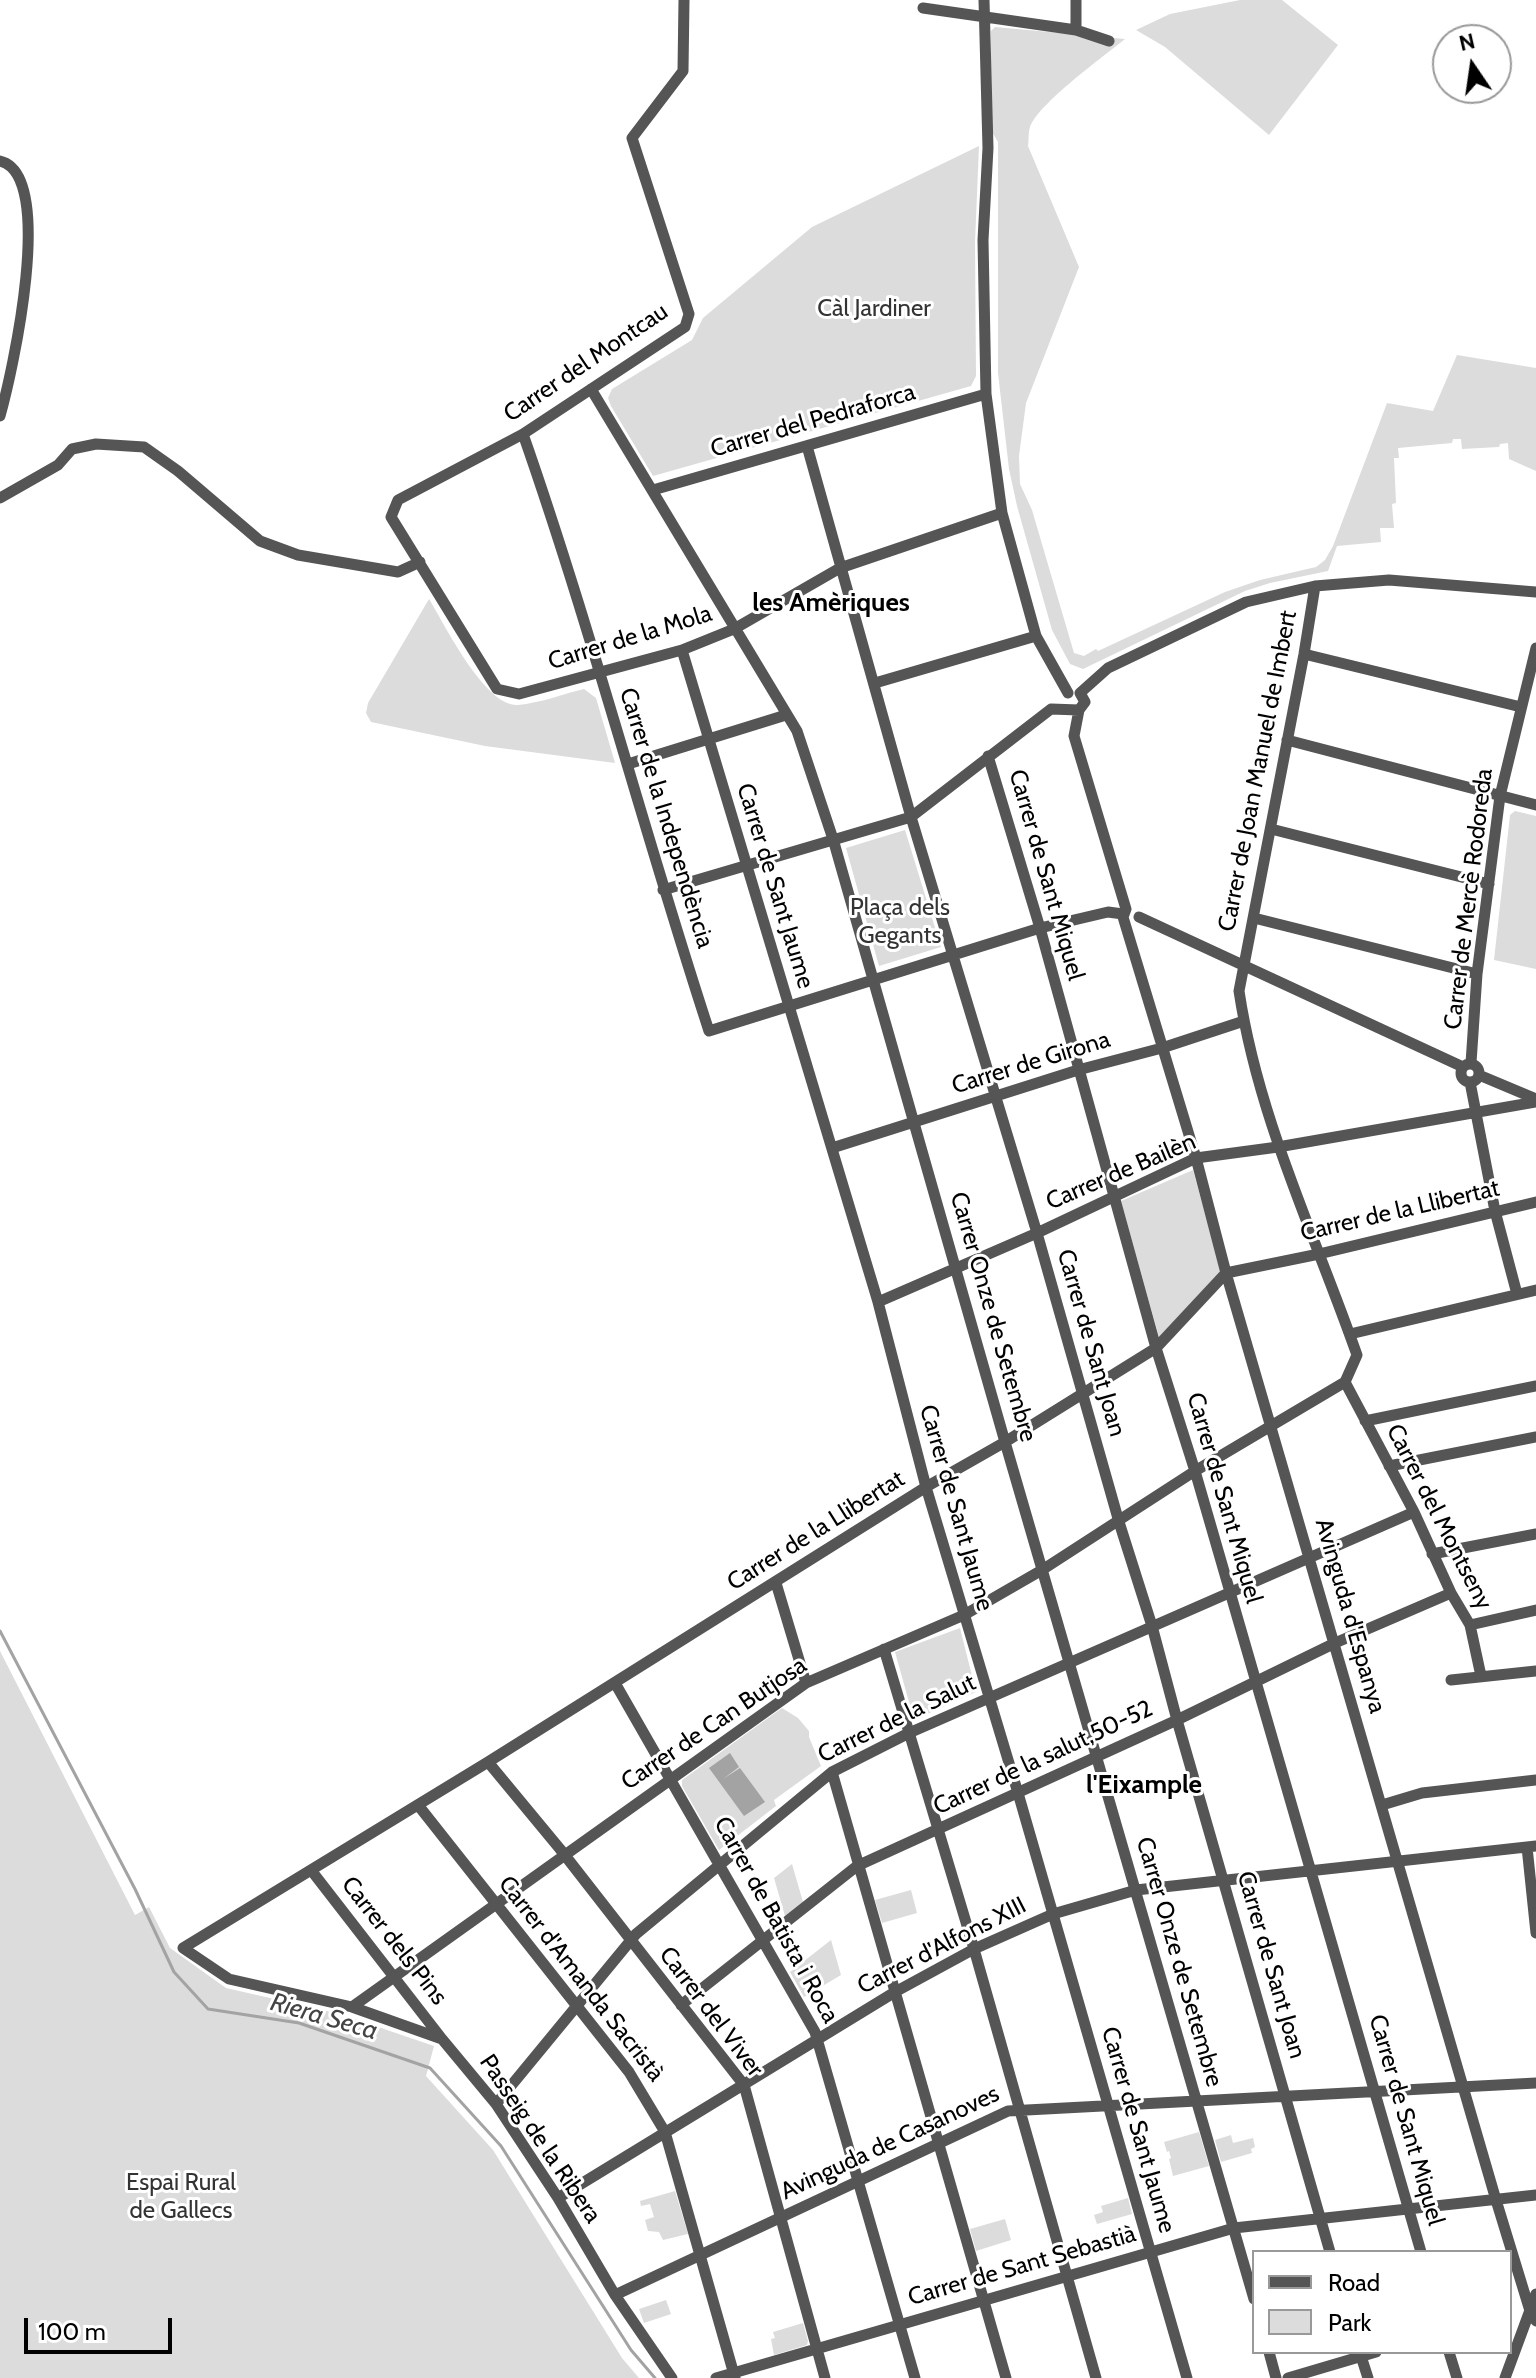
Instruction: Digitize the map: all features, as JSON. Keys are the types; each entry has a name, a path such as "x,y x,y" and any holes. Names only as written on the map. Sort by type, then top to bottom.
{"street":[{"name":"Carrer del Montcau","path":"391,517 398,500 523,434 685,327 689,314 632,138 683,71 684,0"},
{"path":"663,890 911,817 1051,709 1073,709 1085,702 1074,693 1036,636 1002,513 986,394 983,240 988,148 984,0"},
{"path":"1076,0 1076,30"},
{"path":"923,8 1076,30 1109,41"},
{"path":"0,161 19,174 29,222 18,337 13,370 0,416"},
{"name":"Carrer Onze de Setembre","path":"591,389 797,731 833,839 1252,2292"},
{"name":"Carrer del Pedraforca","path":"653,490 986,394"},
{"name":"Carrer de la Independència","path":"523,434 552,515 663,890 709,1031 788,1006"},
{"path":"0,498 58,465 72,449 96,444 144,447 178,471 260,541 298,555 398,572 420,562"},
{"name":"Carrer de Sant Joan","path":"807,446 911,817 1152,1626 1329,2250"},
{"name":"Carrer de la Mola","path":"391,517 497,689 519,694 682,650 734,629 840,568 1002,513"},
{"path":"1073,709 1064,702 1108,668 1246,602 1315,586 1389,580 1536,592"},
{"name":"Carrer de Joan Manuel de Imbert","path":"1315,586 1239,991 1244,1021 1278,1147 1357,1355 1345,1382"},
{"path":"875,683 1036,636"},
{"name":"Carrer de Mercè Rodoreda","path":"1467,1065 1500,796 1536,648"},
{"name":"Carrer de Sant Jaume","path":"682,650 878,1302 926,1487 1187,2378"},
{"path":"1304,654 1521,707"},
{"name":"Avinguda d'Espanya","path":"1073,709 1074,736 1196,1158 1226,1273 1512,2250"},
{"path":"628,764 786,715"},
{"path":"1287,740 1536,805"},
{"name":"Carrer de Sant Miquel","path":"988,756 1040,928 1156,1348 1195,1471 1420,2250"},
{"path":"1271,829 1489,884"},
{"path":"788,1006 1040,928 1108,912 1125,915 1136,909 1139,917 1242,965 1467,1065 1477,1066 1474,1114 1517,1294"},
{"path":"1254,918 1477,974"},
{"name":"Carrer de Girona","path":"832,1148 1244,1021"},
{"path":"1467,1065 1461,1075 1464,1080 1475,1078 1536,1100"},
{"name":"Carrer de Bailèn","path":"878,1302 1037,1233 1196,1158 1474,1114 1536,1100"},
{"name":"Carrer de la Llibertat","path":"352,2007 229,1979 183,1948 488,1762 926,1487 1156,1348 1226,1273 1536,1202"},
{"path":"1350,1334 1536,1290"},
{"name":"Carrer de Can Butjosa","path":"352,2007 806,1683 964,1615 1119,1522 1272,1423 1345,1382"},
{"name":"Carrer del Montseny","path":"1345,1382 1470,1625 1481,1676"},
{"path":"1365,1421 1536,1386"},
{"path":"1389,1466 1536,1437"},
{"name":"Carrer de la Salut","path":"496,2104 630,1940 832,1772 909,1733 1414,1512"},
{"path":"1432,1554 1536,1534"},
{"path":"776,1583 806,1683"},
{"name":"Carrer de la salut,50-52","path":"681,2005 857,1866 1177,1720 1335,1643 1451,1593"},
{"path":"1470,1625 1536,1610"},
{"path":"884,1649 974,1949 1096,2378"},
{"path":"1451,1680 1536,1671"},
{"name":"Carrer de Batista i Roca","path":"615,1683 819,2039 915,2378"},
{"name":"Carrer del Viver","path":"488,1762 744,2085 825,2378"},
{"path":"832,1772 1006,2378"},
{"path":"1382,1805 1422,1793 1536,1780"},
{"name":"Carrer d'Amanda Sacristà","path":"418,1805 629,2072 665,2132 734,2375"},
{"path":"1531,1846 1536,1933"},
{"name":"Carrer d'Alfons XIII","path":"558,2198 895,1992 974,1949 1053,1914 1136,1890 1531,1846"},
{"name":"Carrer dels Pins","path":"311,1870 442,2039"},
{"path":"352,2007 442,2039"},
{"name":"Passeig de la Ribera","path":"442,2039 496,2104 558,2198 615,2295 672,2378"},
{"name":"Avinguda de Casanoves","path":"615,2295 1019,2108 1536,2083"},
{"name":"Carrer de Sant Sebastià","path":"716,2378 1234,2228 1536,2195"},
{"name":"Avinguda d'Espanya","path":"1512,2250 1533,2316"},
{"path":"1505,2378 1533,2316 1536,2294"},
{"path":"1270,2354 1276,2378"},
{"path":"1288,2378 1361,2354 1368,2378"},
{"path":"1450,2354 1457,2378"}],"green space":[{"path":"1240,0 1282,0 1338,45 1269,135 1165,47 1136,30 1170,14"},
{"path":"995,27 1125,39 1073,81 1036,117 1030,127 1028,146 1079,267 1026,403 1019,456 1020,484 1032,510 1074,653 1084,656 1096,649 1098,651 1225,592 1316,567 1325,560 1387,403 1433,411 1457,355 1536,368 1536,471 1509,459 1508,443 1499,447 1462,449 1461,439 1453,439 1452,443 1398,448 1399,458 1394,458 1394,528 1380,528 1381,542 1337,546 1328,571 1245,591 1083,669 1070,664 1052,630 1009,469 998,373 998,142 991,130 991,31"},
{"name":"Càl Jardiner","path":"979,146 975,242 976,376 971,386 653,476 611,406 608,398 612,389 692,340 703,318 812,227"},
{"path":"429,599 467,662 492,693 505,702 526,704 584,689 596,698 615,763 485,746 371,722 366,713 368,703"},
{"path":"1515,811 1536,816 1536,969 1494,960 1510,815"},
{"name":"Plaça dels Gegants","path":"905,830 941,947 879,966 846,848"},
{"path":"1193,1170 1221,1272 1159,1337 1121,1201"},
{"path":"960,1628 976,1692 914,1720 895,1652"},
{"name":"Espai Rural de Gallecs","path":"0,1651 135,1915 149,1907 170,1948 226,1988 340,2014 434,2046 426,2076 493,2150 622,2358 639,2378 0,2378"},
{"path":"782,1708 798,1718 809,1731 821,1766 774,1800 776,1806 719,1850 682,1786 682,1780"},
{"path":"792,1864 803,1902 785,1916 774,1878"},
{"path":"911,1890 917,1913 882,1923 875,1900"},
{"path":"831,1940 841,1975 804,1997 790,1972"},
{"path":"1199,2132 1209,2166 1173,2176 1171,2158 1164,2142"},
{"path":"1231,2135 1233,2143 1253,2138 1255,2147 1251,2149 1252,2153 1221,2162 1215,2140"},
{"path":"675,2191 688,2234 663,2240 659,2232 648,2231 645,2220 654,2217 650,2204 641,2206 640,2201"},
{"path":"1128,2198 1132,2214 1097,2224 1094,2215 1103,2212 1101,2206"},
{"path":"1005,2219 1011,2240 976,2251 970,2229"},
{"path":"666,2300 671,2314 644,2323 639,2309"},
{"path":"803,2323 807,2345 774,2355 773,2332"}],"shaded area":[{"path":"730,1753 739,1767 723,1779 740,1768 765,1802 744,1816 709,1768"}],"waterway":[{"name":"Riera Seca","path":"0,1631 135,1889 174,1972 208,2009 299,2023 430,2068 501,2146 631,2350 655,2378"}],"district":[{"name":"les Amèriques","path":"831,603"},
{"name":"l'Eixample","path":"1144,1785"}]}
